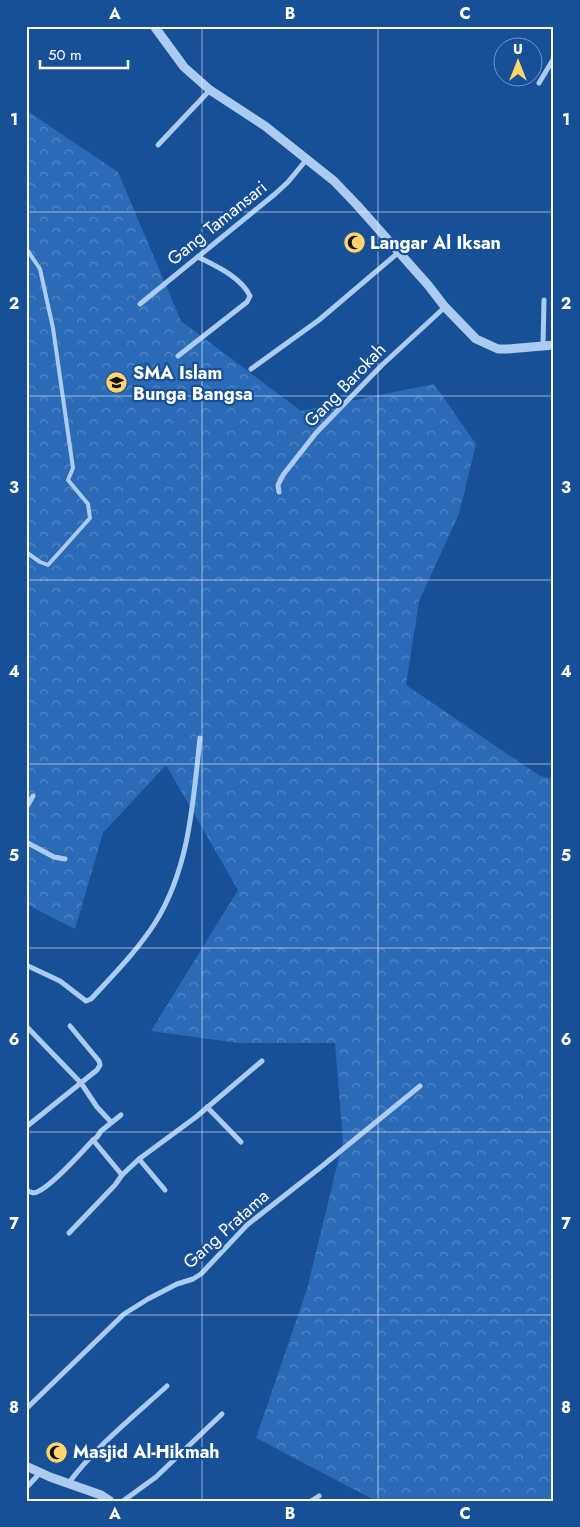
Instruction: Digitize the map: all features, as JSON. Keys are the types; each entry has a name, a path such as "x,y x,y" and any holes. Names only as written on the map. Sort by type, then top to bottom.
{"street":[{"path":"154,26 184,67 210,90 265,126 334,181 357,204 445,307 476,339 498,349 554,345"},
{"path":"542,78 554,58"},
{"path":"158,145 210,90"},
{"name":"Gang Tamansari","path":"140,304 275,194 288,182 307,158"},
{"path":"251,369 319,320 399,252"},
{"path":"178,356 247,302 250,296 243,285 224,271 198,257"},
{"path":"543,346 544,300"},
{"name":"Gang Barokah","path":"280,492 278,485 283,475 316,433 382,366 445,307"},
{"path":"26,965 60,981 86,1001 91,999 135,952 156,922 178,874 189,835 200,738"},
{"path":"26,808 33,796"},
{"path":"26,842 54,857 65,859"},
{"path":"26,1026 81,1083 97,1107 111,1122"},
{"path":"26,1127 98,1070 99,1061 70,1026"},
{"path":"69,1233 139,1159 207,1107 262,1061"},
{"name":"Gang Pratama","path":"26,1409 124,1314 148,1298 201,1274 247,1225 420,1086"},
{"path":"207,1107 241,1142"},
{"path":"26,1190 36,1192 48,1185 92,1140 121,1115"},
{"path":"92,1140 122,1175"},
{"path":"139,1159 165,1190"},
{"path":"68,1484 94,1454 167,1386"},
{"path":"123,1501 156,1477 222,1414"},
{"path":"26,1466 110,1501"},
{"path":"26,1488 40,1472"},
{"path":"311,1501 318,1496"}],"lane":[{"path":"26,248 40,269 53,328 72,468 68,480 88,504 90,518 48,565 26,552"}],"green space":[{"path":"26,110 118,172 181,321 301,411 434,384 476,444 459,514 419,601 406,685 540,776 554,779 554,1483 551,1501 376,1501 256,1438 307,1289 343,1141 335,1043 238,1043 151,1031 238,890 166,765 103,833 75,929 26,904"}],"place":[{"name":"Langar Al Iksan","path":"354,243"},
{"name":"SMA Islam Bunga Bangsa","path":"117,383"},
{"name":"Masjid Al-Hikmah","path":"57,1452"}]}
